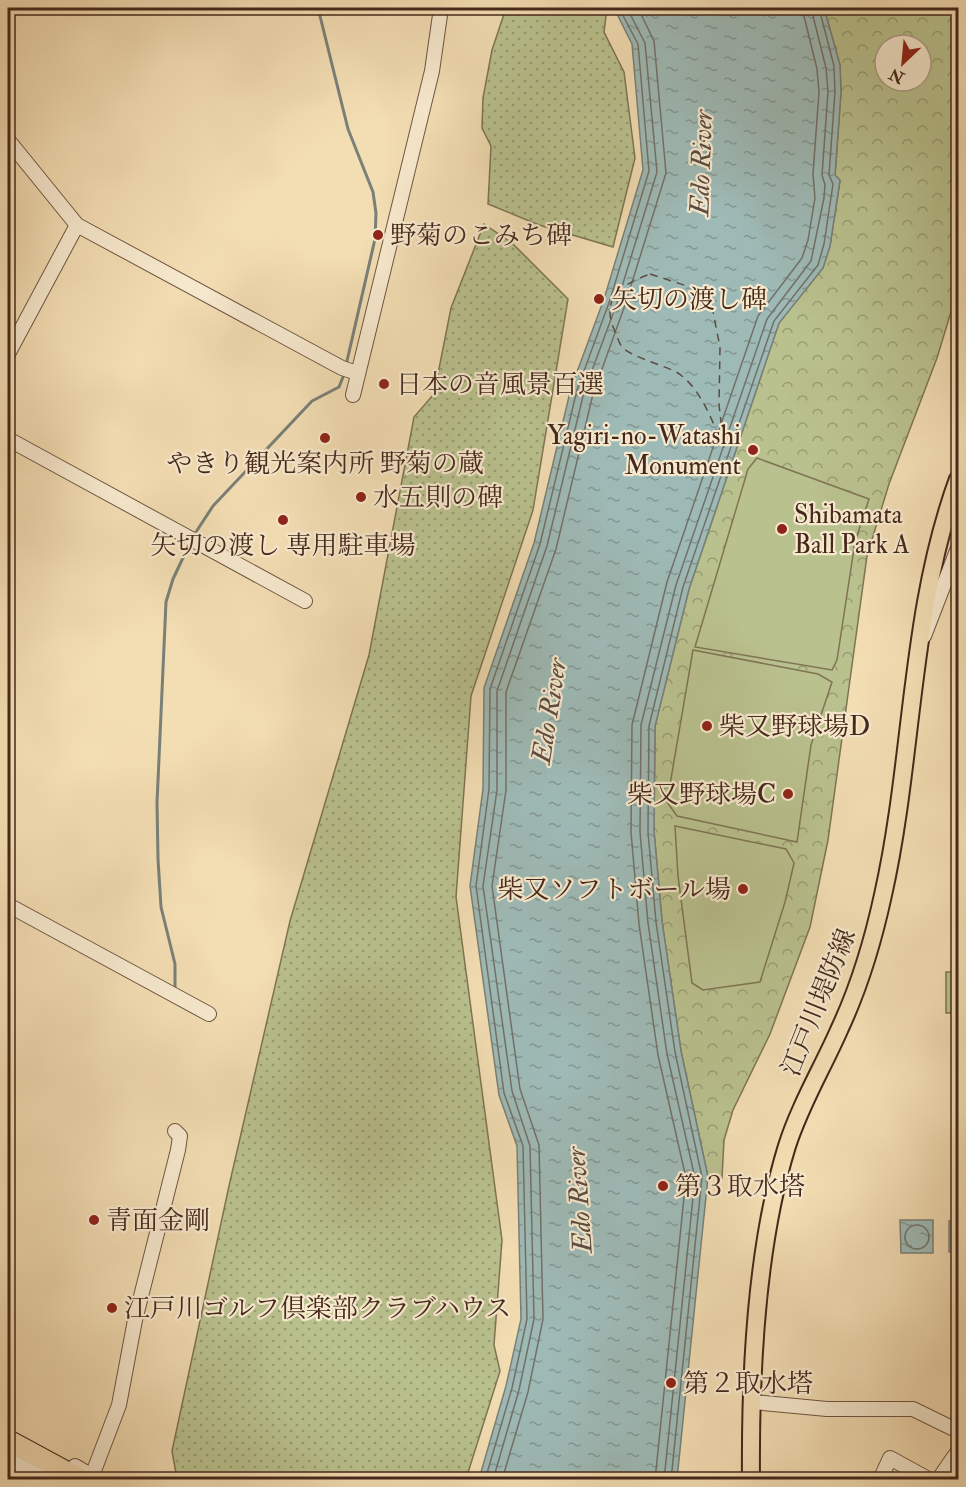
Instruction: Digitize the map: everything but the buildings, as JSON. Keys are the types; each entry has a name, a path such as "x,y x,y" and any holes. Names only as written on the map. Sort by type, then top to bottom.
{"highway":[{"path":"8,1440 82,1479"},
{"path":"8,1451 62,1479"}],"main road":[{"path":"920,643 930,574 958,478"},
{"name":"江戸川堤防線","path":"751,1479 753,1402 762,1270 772,1204 792,1132 855,994 873,939 892,846 920,643"}],"street":[{"path":"353,395 432,71 441,8"},
{"path":"8,140 77,225 342,368 357,373"},
{"path":"8,354 77,225"},
{"path":"8,439 305,601"},
{"name":"江戸川堤防線","path":"920,643 934,616 958,548"},
{"path":"8,905 209,1014"},
{"path":"8,1431 92,1476 119,1405 135,1320 178,1150 180,1136 175,1131"},
{"path":"753,1402 827,1409 913,1409 958,1431"},
{"path":"880,1479 891,1458 930,1479"},
{"path":"938,1479 956,1458"},
{"path":"8,1460 47,1479"}],"green space":[{"path":"506,8 607,8 604,32 624,72 635,158 613,247 539,225 488,204 491,146 482,128 483,98 492,50"},
{"path":"824,8 958,8 958,289 937,358 889,484 867,556 828,840 810,927 770,1034 733,1110 724,1140 722,1178 708,1177 681,1051 662,921 654,831 655,726 689,589 779,323 823,268 830,246 840,181 835,176 841,92 840,65"},
{"path":"484,224 512,243 568,299 533,510 471,696 456,897 502,1240 494,1345 500,1371 466,1479 177,1479 172,1451 229,1186 290,921 369,655 414,417 434,394 451,308"},
{"path":"757,458 869,499 855,542 837,660 832,670 695,647 748,469"},
{"path":"693,650 818,674 832,682 811,745 797,842 677,816 667,802"},
{"path":"675,826 786,849 794,863 785,902 760,982 703,990 692,983 678,876"},
{"path":"946,972 958,972 958,1013 946,1013"}],"water":[{"name":"Edo River","path":"614,8 824,8 840,65 841,92 835,175 840,180 830,246 823,268 779,323 689,589 655,726 654,831 662,921 681,1051 708,1177 677,1479 479,1479 506,1386 521,1319 517,1146 499,1095 470,886 483,789 484,688 534,543 571,388 604,299 643,170 632,44"},
{"path":"900,1220 933,1220 933,1253 901,1253"},
{"path":"949,1221 958,1221 958,1252 949,1252"}],"waterway":[{"path":"318,8 348,129 373,192 376,213 375,239 347,361"},
{"path":"194,535 213,506 312,401 339,387 343,377"},
{"path":"175,990 175,964 161,907 157,803 166,602 173,579 190,543"}],"ferry route":[{"path":"650,274 690,287 713,312 720,347 719,405 724,447 707,409 689,383 677,373 624,349 618,340 610,318 612,300 623,287 650,274"}],"place":[{"name":"野菊のこみち碑","path":"378,235"},
{"name":"矢切の渡し碑","path":"599,299"},
{"name":"日本の音風景百選","path":"384,384"},
{"name":"やきり観光案内所 野菊の蔵","path":"325,438"},
{"name":"Yagiri-no-Watashi Monument","path":"753,450"},
{"name":"水五則の碑","path":"361,497"},
{"name":"矢切の渡し 専用駐車場","path":"283,520"},
{"name":"Shibamata Ball Park A","path":"782,529"},
{"name":"柴又野球場D","path":"707,726"},
{"name":"柴又野球場C","path":"788,794"},
{"name":"柴又ソフトボール場","path":"743,889"},
{"name":"第３取水塔","path":"663,1186"},
{"name":"青面金剛","path":"94,1220"},
{"name":"江戸川ゴルフ倶楽部クラブハウス","path":"112,1308"},
{"name":"第２取水塔","path":"671,1383"}]}
